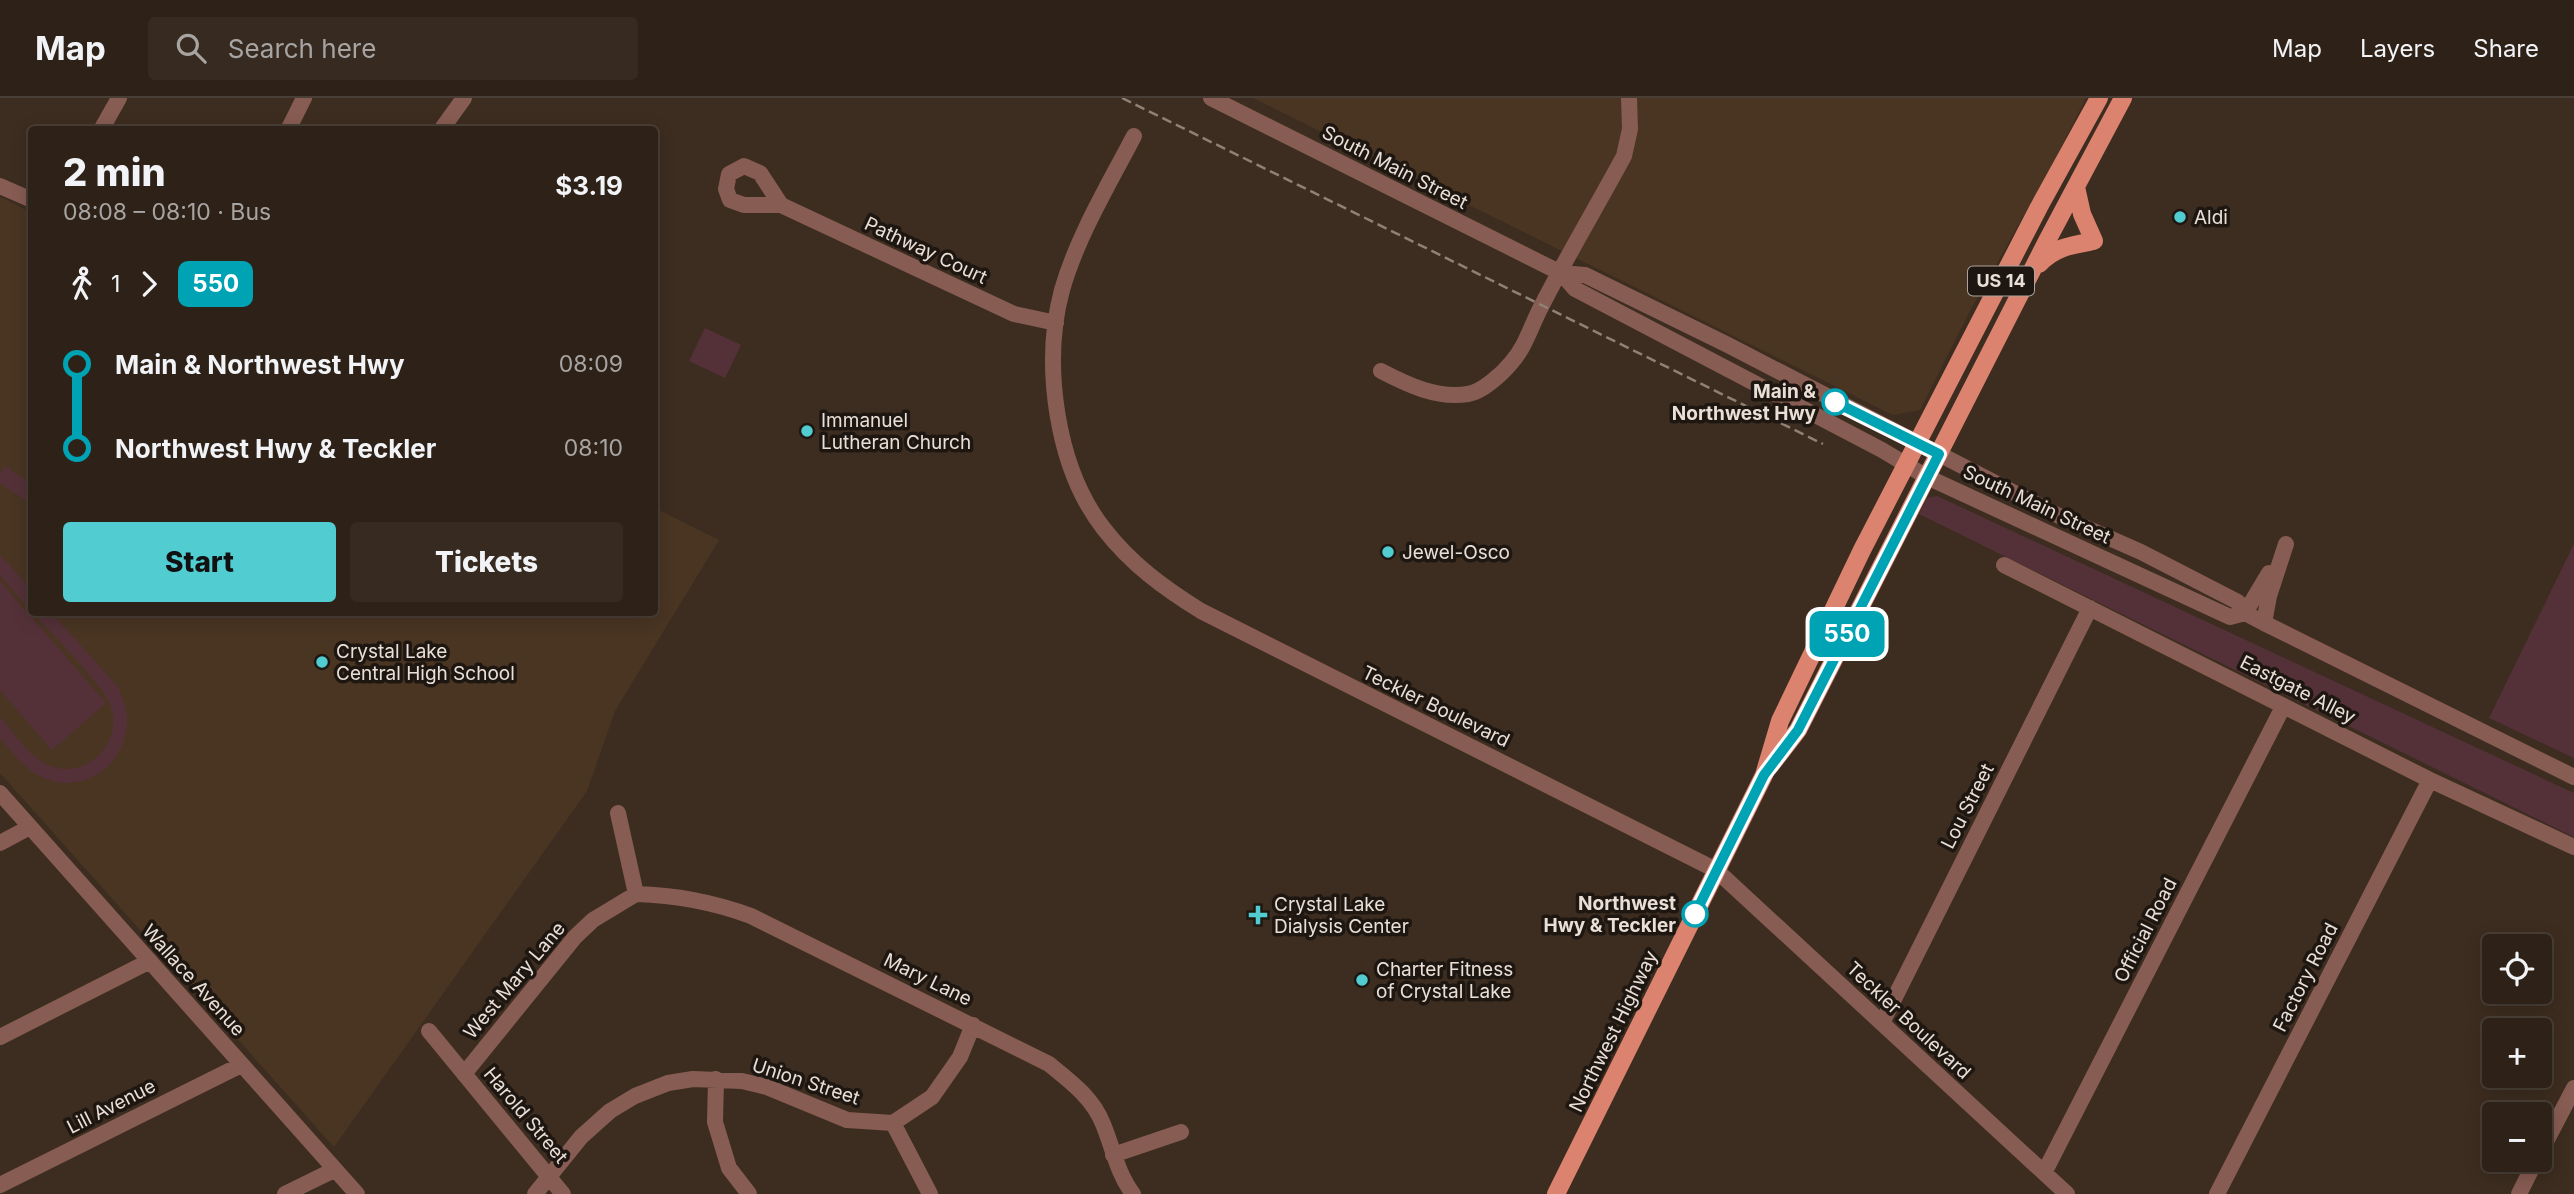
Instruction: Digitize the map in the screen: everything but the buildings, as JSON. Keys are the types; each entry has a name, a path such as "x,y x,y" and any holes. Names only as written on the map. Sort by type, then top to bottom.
{"main road":[{"name":"Northwest Highway","path":"1556,1194 1764,775 1780,721 1856,562 2039,206 2099,98"},
{"name":"Northwest Highway","path":"1764,775 1798,730 2031,271 2123,98"},
{"path":"2031,271 2049,253 2094,240 2082,214 2076,187"}],"street":[{"path":"103,126 119,98"},
{"path":"290,126 304,98"},
{"path":"445,126 464,98"},
{"name":"South Main Street","path":"1211,98 1561,273 1585,275 1726,344 2057,515 2141,552 2238,602 2245,613 2264,624 2574,777"},
{"path":"1381,371 1411,387 1436,393 1470,394 1492,381 1510,365 1526,343 1542,306 1624,156 1630,128 1629,98"},
{"name":"Teckler Boulevard","path":"1134,136 1086,231 1062,289 1056,324 1053,376 1056,418 1082,492 1102,527 1130,560 1161,587 1200,611 1717,870 2067,1194"},
{"path":"0,186 28,198"},
{"name":"Pathway Court","path":"781,205 1014,314 1056,324"},
{"name":"South Main Street","path":"1561,273 1575,289 1882,450 1927,477 2230,617 2245,613"},
{"path":"2245,613 2286,544 2269,596 2264,624"},
{"name":"Eastgate Alley","path":"2004,565 2283,707 2574,847"},
{"name":"Lou Street","path":"1882,1023 2090,608"},
{"name":"Official Road","path":"2044,1173 2283,707"},
{"name":"Factory Road","path":"2217,1194 2430,779"},
{"name":"Wallace Avenue","path":"0,793 357,1194"},
{"path":"618,813 636,894"},
{"path":"0,842 30,827"},
{"name":"Mary Lane","path":"636,894 697,900 751,916 1049,1064 1084,1094 1102,1122 1113,1155 1133,1194"},
{"name":"West Mary Lane","path":"464,1074 575,937 593,920 636,894"},
{"path":"0,1037 150,961"},
{"path":"930,1194 893,1123 932,1097 960,1057 973,1025"},
{"name":"Harold Street","path":"429,1031 563,1194"},
{"name":"Lill Avenue","path":"0,1185 241,1065"},
{"name":"Union Street","path":"535,1194 581,1137 610,1111 635,1096 668,1083 693,1079 742,1081 767,1087 847,1120 893,1123"},
{"path":"716,1079 715,1122 718,1134 729,1168 749,1194"},
{"path":"2552,1130 2574,1088"},
{"path":"1113,1155 1181,1132"},
{"path":"285,1194 334,1170"},
{"path":"2519,1194 2530,1172"}],"shaded area":[{"path":"1253,98 2086,98 2049,171 1971,309 1920,410 1893,415"},
{"name":"Crystal Lake Central High School","path":"0,197 28,211 28,616 658,616 658,510 719,540 615,711 587,791 334,1147 0,773"},
{"path":"705,328 741,345 725,378 689,361"},
{"path":"5,466 28,482 28,496 25,500 0,483 0,473"},
{"path":"1937,496 2574,793 2574,837 1919,514 1927,498"},
{"path":"2574,544 2574,758 2489,718"},
{"path":"0,555 28,586 28,608 0,575"},
{"path":"0,581 106,703 52,750 0,690"},
{"path":"36,616 55,616 118,687 127,714 124,740 109,765 84,780 55,782 34,773 13,754 0,738 0,717 26,748 44,763 72,769 85,765 96,758 105,747 111,735 113,721 106,697 88,673"}],"railway":[{"path":"1122,98 1823,444"}],"bus line":[{"name":"550","path":"1695,914 1764,775 1798,730 1939,454 1835,402"}],"place":[{"name":"Aldi","path":"2180,217"},
{"name":"Main & Northwest Hwy","path":"1835,402"},
{"name":"Immanuel Lutheran Church","path":"807,431"},
{"name":"Jewel-Osco","path":"1388,552"},
{"name":"Crystal Lake Central High School","path":"322,662"},
{"name":"Northwest Hwy & Teckler","path":"1695,914"},
{"name":"Crystal Lake Dialysis Center","path":"1258,915"},
{"name":"Charter Fitness of Crystal Lake","path":"1362,980"}]}
